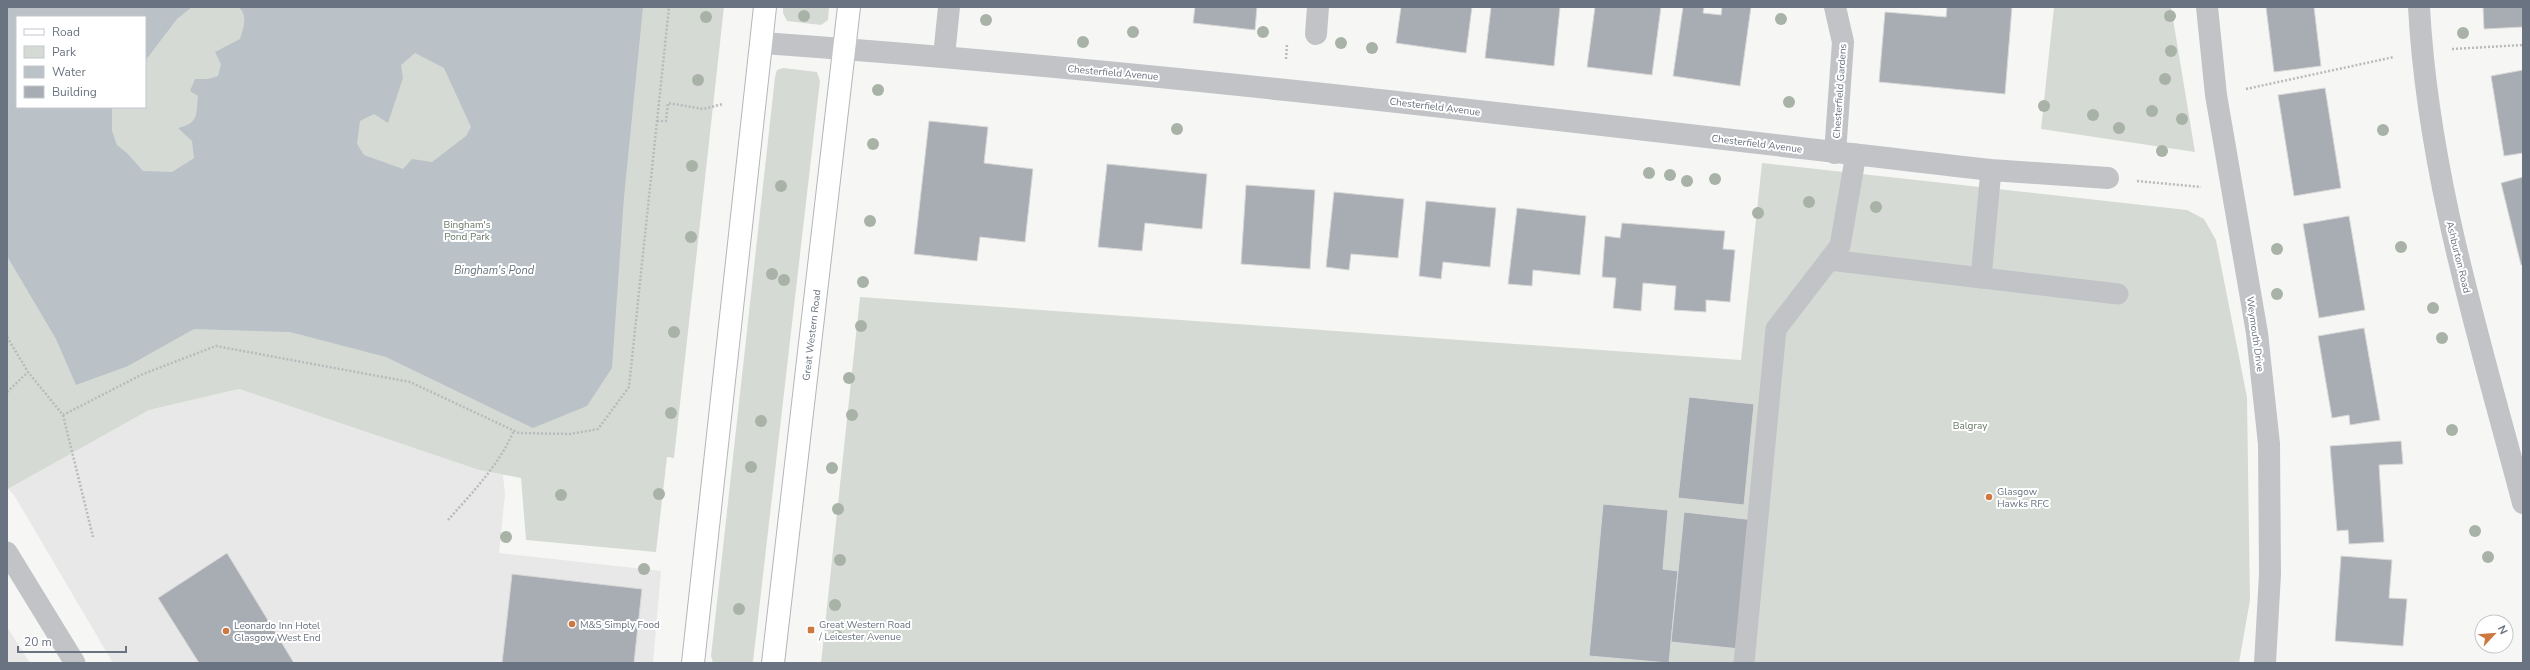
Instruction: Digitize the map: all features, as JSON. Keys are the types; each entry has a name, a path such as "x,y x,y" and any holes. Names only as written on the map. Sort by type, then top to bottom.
{"main road":[{"path":"693,663 765,7"},
{"name":"Great Western Road","path":"773,663 849,7"}],"street":[{"path":"944,56 949,7"},
{"path":"1316,34 1318,7"},
{"name":"Chesterfield Gardens","path":"1835,7 1843,42 1835,152"},
{"name":"Weymouth Drive","path":"2207,7 2216,95 2257,333 2269,444 2270,574 2264,663"},
{"name":"Ashburton Road","path":"2419,7 2421,51 2434,144 2455,245 2523,503"},
{"name":"Chesterfield Avenue","path":"762,43 944,56 1284,88 1991,170 2108,178"}],"lane":[{"path":"1744,663 1776,329 1840,246 1856,154"},
{"path":"1981,278 1991,170"},
{"path":"1829,260 2118,294"},
{"path":"7,552 75,663"}],"path":[{"path":"63,416 143,374 216,346 410,382 519,433 570,434 598,429 629,386 669,7"},
{"path":"2216,95 2421,51 2523,45"},
{"path":"657,121 666,121 668,103 703,109"},
{"path":"2108,178 2232,189"},
{"path":"7,337 28,372 63,416 93,537"},
{"path":"7,392 28,372"},
{"path":"448,520 476,490 508,445 514,430"}],"shaded area":[{"path":"239,389 479,470 503,475 505,494 499,553 661,571 653,663 113,663 14,495 8,489 149,410"},
{"path":"7,627 30,663 7,663"}],"green space":[{"name":"Bingham's Pond","path":"7,7 724,7 674,458 667,457 656,552 526,540 521,478 479,470 239,389 149,410 8,489"},
{"path":"783,7 829,7 828,20 821,25 787,21 783,13"},
{"path":"2054,7 2171,7 2195,152 2041,129"},
{"path":"783,68 817,72 820,81 753,662 713,663 711,656 775,77 777,70"},
{"name":"Balgray","path":"1762,163 2187,210 2204,219 2216,240 2247,397 2250,600 2239,663 821,663 860,297 1741,360"}],"water":[{"name":"Bingham's Pond","path":"7,7 192,7 177,19 146,60 146,16 16,16 16,108 112,108 112,131 117,145 127,153 143,171 172,172 194,158 192,141 178,128 190,124 195,117 198,96 190,91 195,79 208,79 218,76 221,64 215,52 240,39 244,27 244,18 238,7 643,7 624,197 612,368 587,406 533,428 386,357 290,332 194,329 128,366 76,385 56,339 7,256","holes":["415,53 444,68 471,127 466,136 432,162 412,159 403,169 364,155 357,144 360,121 374,114 388,123 403,78 401,65"]}],"building":[{"path":"1195,7 1257,7 1255,30 1193,23"},
{"path":"1401,7 1472,7 1466,53 1396,43"},
{"path":"1491,7 1560,7 1554,66 1485,58"},
{"path":"1595,7 1661,7 1652,75 1587,67"},
{"path":"1683,7 1704,7 1703,13 1721,15 1722,7 1751,7 1740,86 1673,76"},
{"path":"1947,7 2012,7 2005,94 1879,82 1885,12 1946,17"},
{"path":"2266,7 2314,7 2321,66 2274,72"},
{"path":"2483,7 2523,7 2523,27 2484,29"},
{"path":"2523,70 2523,153 2504,156 2491,76"},
{"path":"2325,88 2341,188 2294,196 2278,95"},
{"path":"929,121 988,127 984,163 1033,169 1025,242 980,237 977,261 914,254"},
{"path":"1107,164 1207,174 1202,229 1145,223 1142,251 1098,247"},
{"path":"2523,177 2523,265 2521,265 2501,183"},
{"path":"1246,185 1315,190 1310,269 1241,264"},
{"path":"1334,192 1404,199 1398,258 1351,254 1349,270 1326,267"},
{"path":"1426,201 1496,208 1490,267 1443,262 1441,279 1419,276"},
{"path":"1517,208 1586,216 1580,275 1533,270 1532,286 1508,284"},
{"path":"2349,216 2365,310 2319,318 2303,224"},
{"path":"1622,223 1725,231 1723,249 1735,250 1730,302 1706,300 1706,312 1674,310 1676,286 1643,283 1641,311 1613,308 1616,278 1602,277 1605,236 1620,238"},
{"path":"2364,328 2380,420 2350,425 2349,415 2332,418 2318,336"},
{"path":"1689,397 1754,404 1744,505 1678,498"},
{"path":"2401,441 2403,464 2379,465 2384,542 2349,544 2348,530 2337,531 2330,446"},
{"path":"1603,504 1668,510 1663,569 1678,571 1669,663 1589,656"},
{"path":"1684,512 1754,520 1740,649 1671,642"},
{"name":"Leonardo Inn Hotel Glasgow West End","path":"227,553 294,663 199,663 158,598"},
{"path":"2341,556 2392,560 2389,598 2407,599 2403,646 2335,641"},
{"name":"M&S Simply Food","path":"512,574 642,589 634,663 502,663"}],"place":[{"name":"Glasgow Hawks RFC","path":"1989,497"},
{"name":"M&S Simply Food","path":"572,624"},
{"name":"Great Western Road / Leicester Avenue","path":"811,630"},
{"name":"Leonardo Inn Hotel Glasgow West End","path":"226,631"}],"park label":[{"name":"Bingham's Pond Park","path":"467,230"}]}
